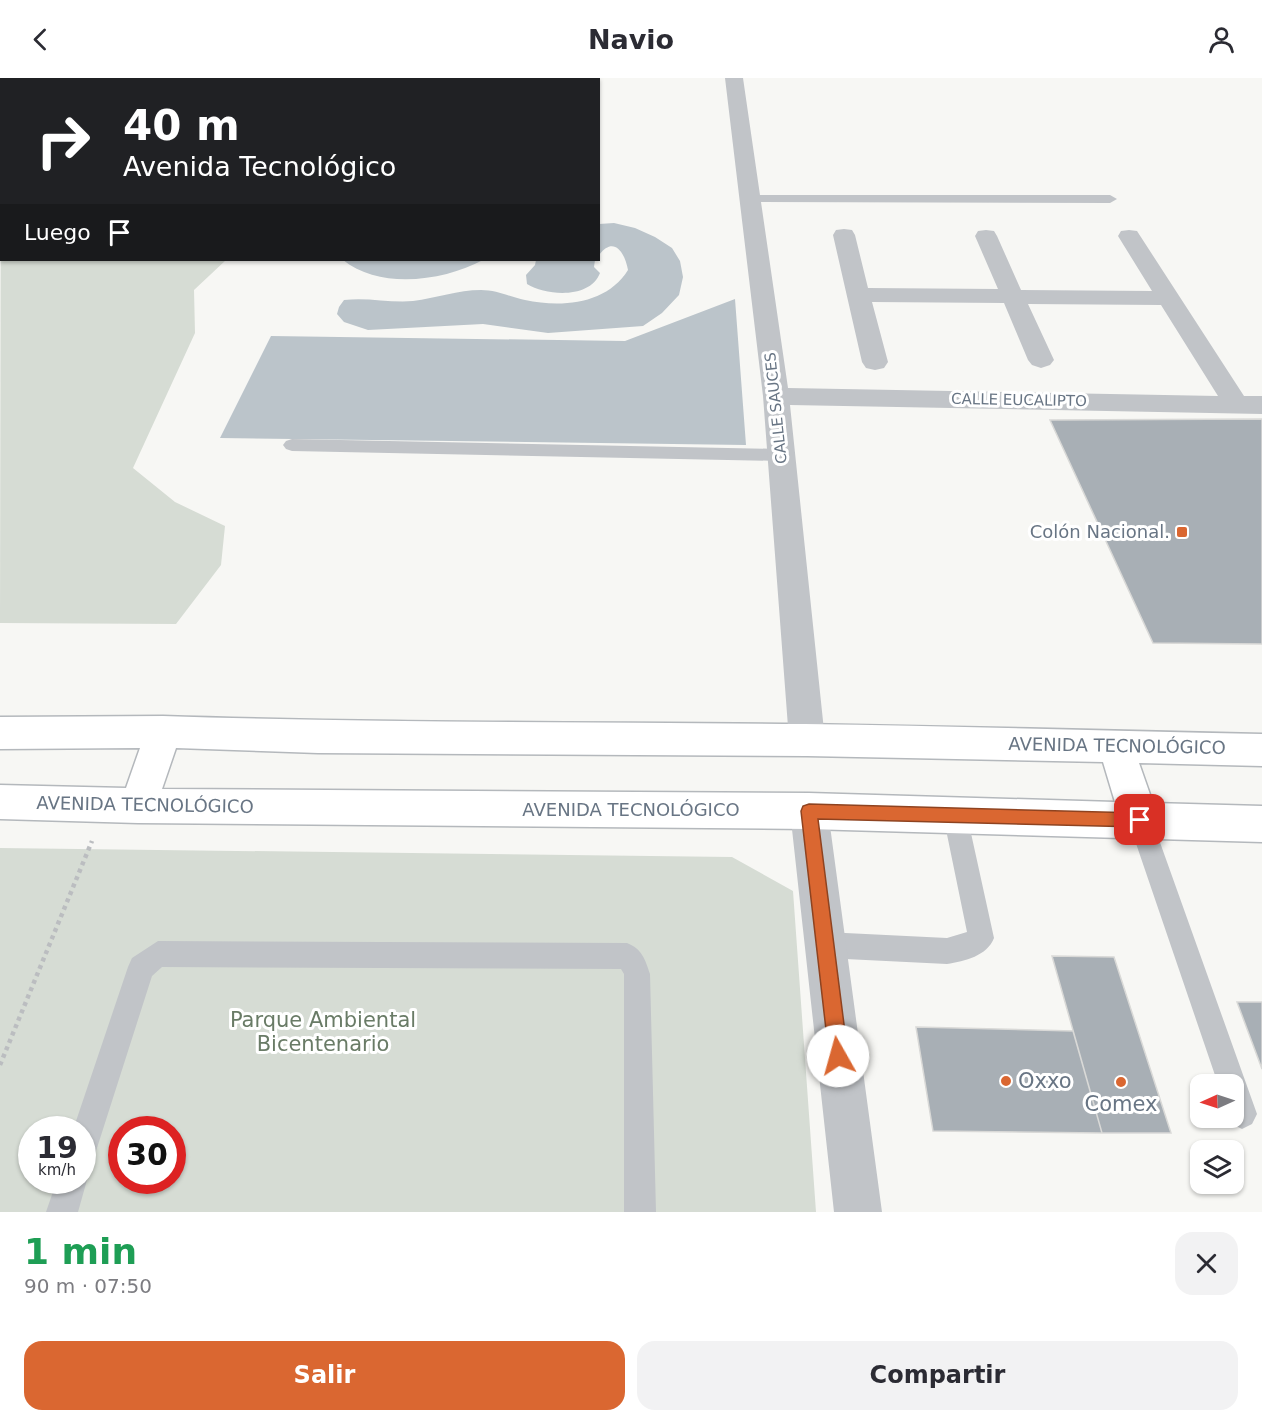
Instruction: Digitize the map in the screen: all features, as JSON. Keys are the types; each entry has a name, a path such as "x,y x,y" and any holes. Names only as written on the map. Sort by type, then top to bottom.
{"main road":[{"name":"AVENIDA TECNOLÓGICO","path":"0,733 163,732 318,737 807,740 1262,750"},
{"path":"122,805 163,732"},
{"path":"1116,745 1140,820"},
{"name":"AVENIDA TECNOLÓGICO","path":"0,802 809,811 1262,824"}],"street":[{"name":"CALLE SAUCES","path":"734,78 776,396 807,740"},
{"path":"844,236 875,362"},
{"path":"986,236 1041,360"},
{"path":"1129,236 1168,298 1249,404"},
{"path":"858,295 1168,298"},
{"name":"CALLE EUCALIPTO","path":"776,396 1249,404"},
{"path":"809,811 858,1212"}],"lane":[{"path":"750,199 1110,199"},
{"path":"292,444 781,455"},
{"path":"825,945 946,951 964,948 981,938 955,815"},
{"path":"1140,820 1229,1074"},
{"path":"92,1116 141,967 158,954 627,956 633,963 637,975 640,1212"},
{"path":"62,1212 68,1194"}],"path":[{"path":"0,1065 122,805"}],"green space":[{"path":"1,261 225,261 194,290 195,333 133,468 175,502 225,526 221,565 176,624 0,623"},
{"name":"Parque Ambiental Bicentenario","path":"0,848 732,857 793,891 816,1212 0,1212"}],"shaded area":[{"path":"614,223 635,228 655,237 672,248 680,261 683,277 679,295 662,313 643,326 548,333 483,324 368,330 344,322 337,314 344,300 413,301 472,290 493,291 525,300 554,303 582,301 596,297 619,281 628,270 624,258 614,246 604,249 600,254 600,224"},
{"path":"345,261 481,261 450,273 412,279 375,276"},
{"path":"536,261 595,261 594,267 600,273 587,287 578,291 556,293 527,284 526,275"},
{"path":"735,299 746,445 220,438 271,336 625,341"}],"building":[{"name":"Colón Nacional.","path":"1262,419 1262,644 1153,643 1050,420"},
{"name":"Comex","path":"1052,956 1114,957 1171,1133 1102,1133"},
{"path":"1237,1002 1262,1002 1262,1069"},
{"name":"Oxxo","path":"916,1027 1073,1031 1102,1133 933,1131"}],"place":[{"name":"Colón Nacional.","path":"1182,532"},
{"name":"Oxxo","path":"1006,1081"},
{"name":"Comex","path":"1121,1082"}],"route":[{"path":"838,1056 809,811 1140,820"}]}
